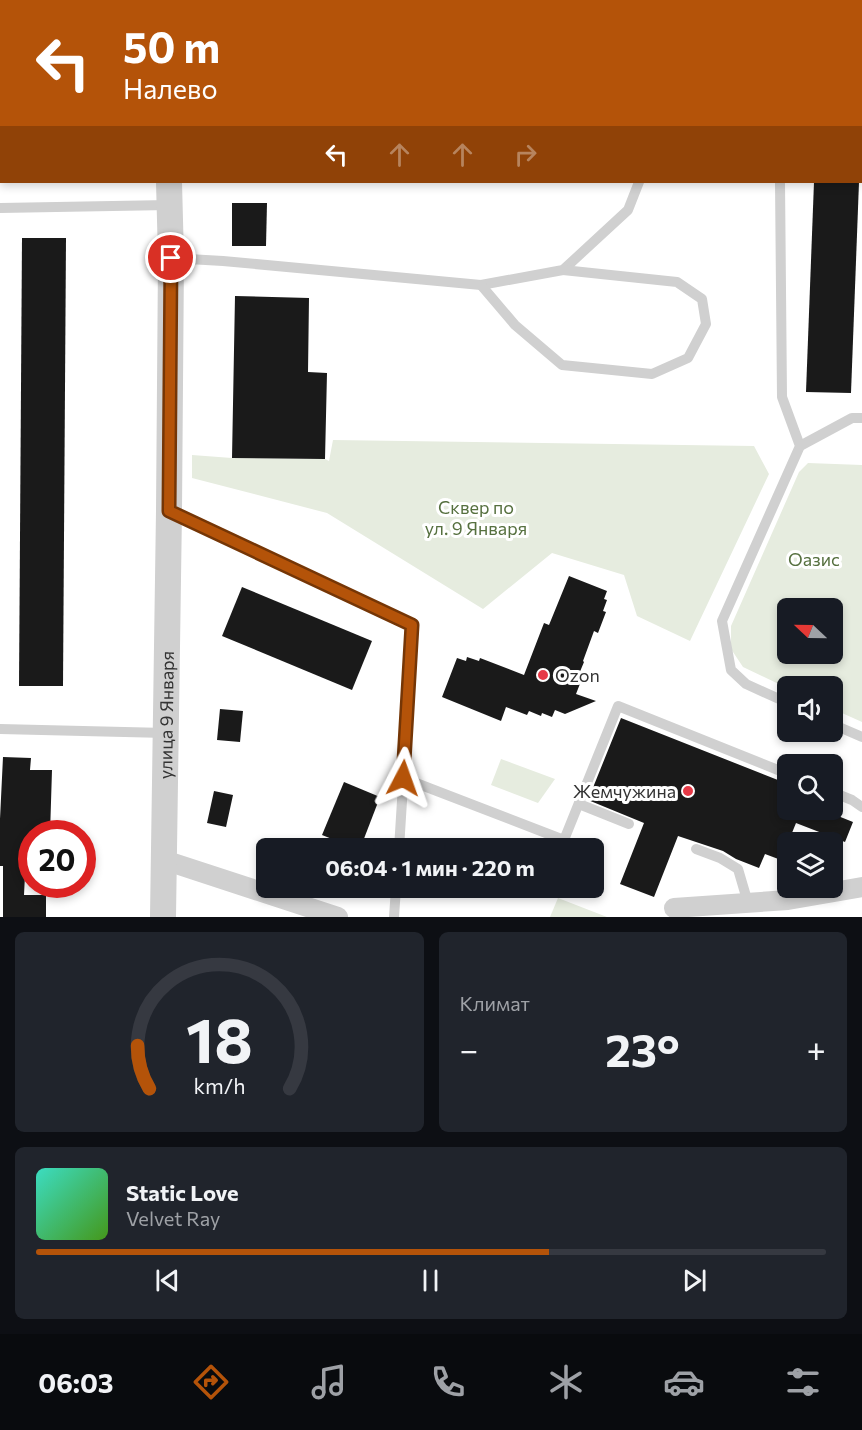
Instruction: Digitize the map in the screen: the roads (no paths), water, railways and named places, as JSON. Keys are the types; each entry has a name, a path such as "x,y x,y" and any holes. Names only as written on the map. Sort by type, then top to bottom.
{"street":[{"name":"улица 9 Января","path":"163,917 169,511 171,258 169,193"},
{"path":"164,860 338,917"},
{"path":"674,908 720,911 748,903 788,900 862,887"}],"lane":[{"path":"563,270 628,210 639,183"},
{"path":"780,183 782,397 800,446"},
{"path":"0,208 169,193"},
{"path":"171,258 480,285 563,270 676,282 702,299 706,324 688,358 652,374 562,365 515,325 480,285"},
{"path":"777,698 746,684 731,670 722,621 800,446 852,418 862,418"},
{"path":"169,511 412,625 400,838"},
{"path":"403,778 564,840 618,706 777,770"},
{"path":"0,729 166,733"},
{"path":"843,729 862,737"},
{"path":"843,796 862,807"},
{"path":"579,804 629,824"},
{"path":"696,849 720,858 738,869 748,903"},
{"path":"394,917 395,898"}],"place":[{"name":"Ozon","path":"543,675"},
{"name":"Жемчужина","path":"688,791"}],"park label":[{"name":"Сквер по ул. 9 Января","path":"476,517"},
{"name":"Оазис","path":"814,559"}]}
